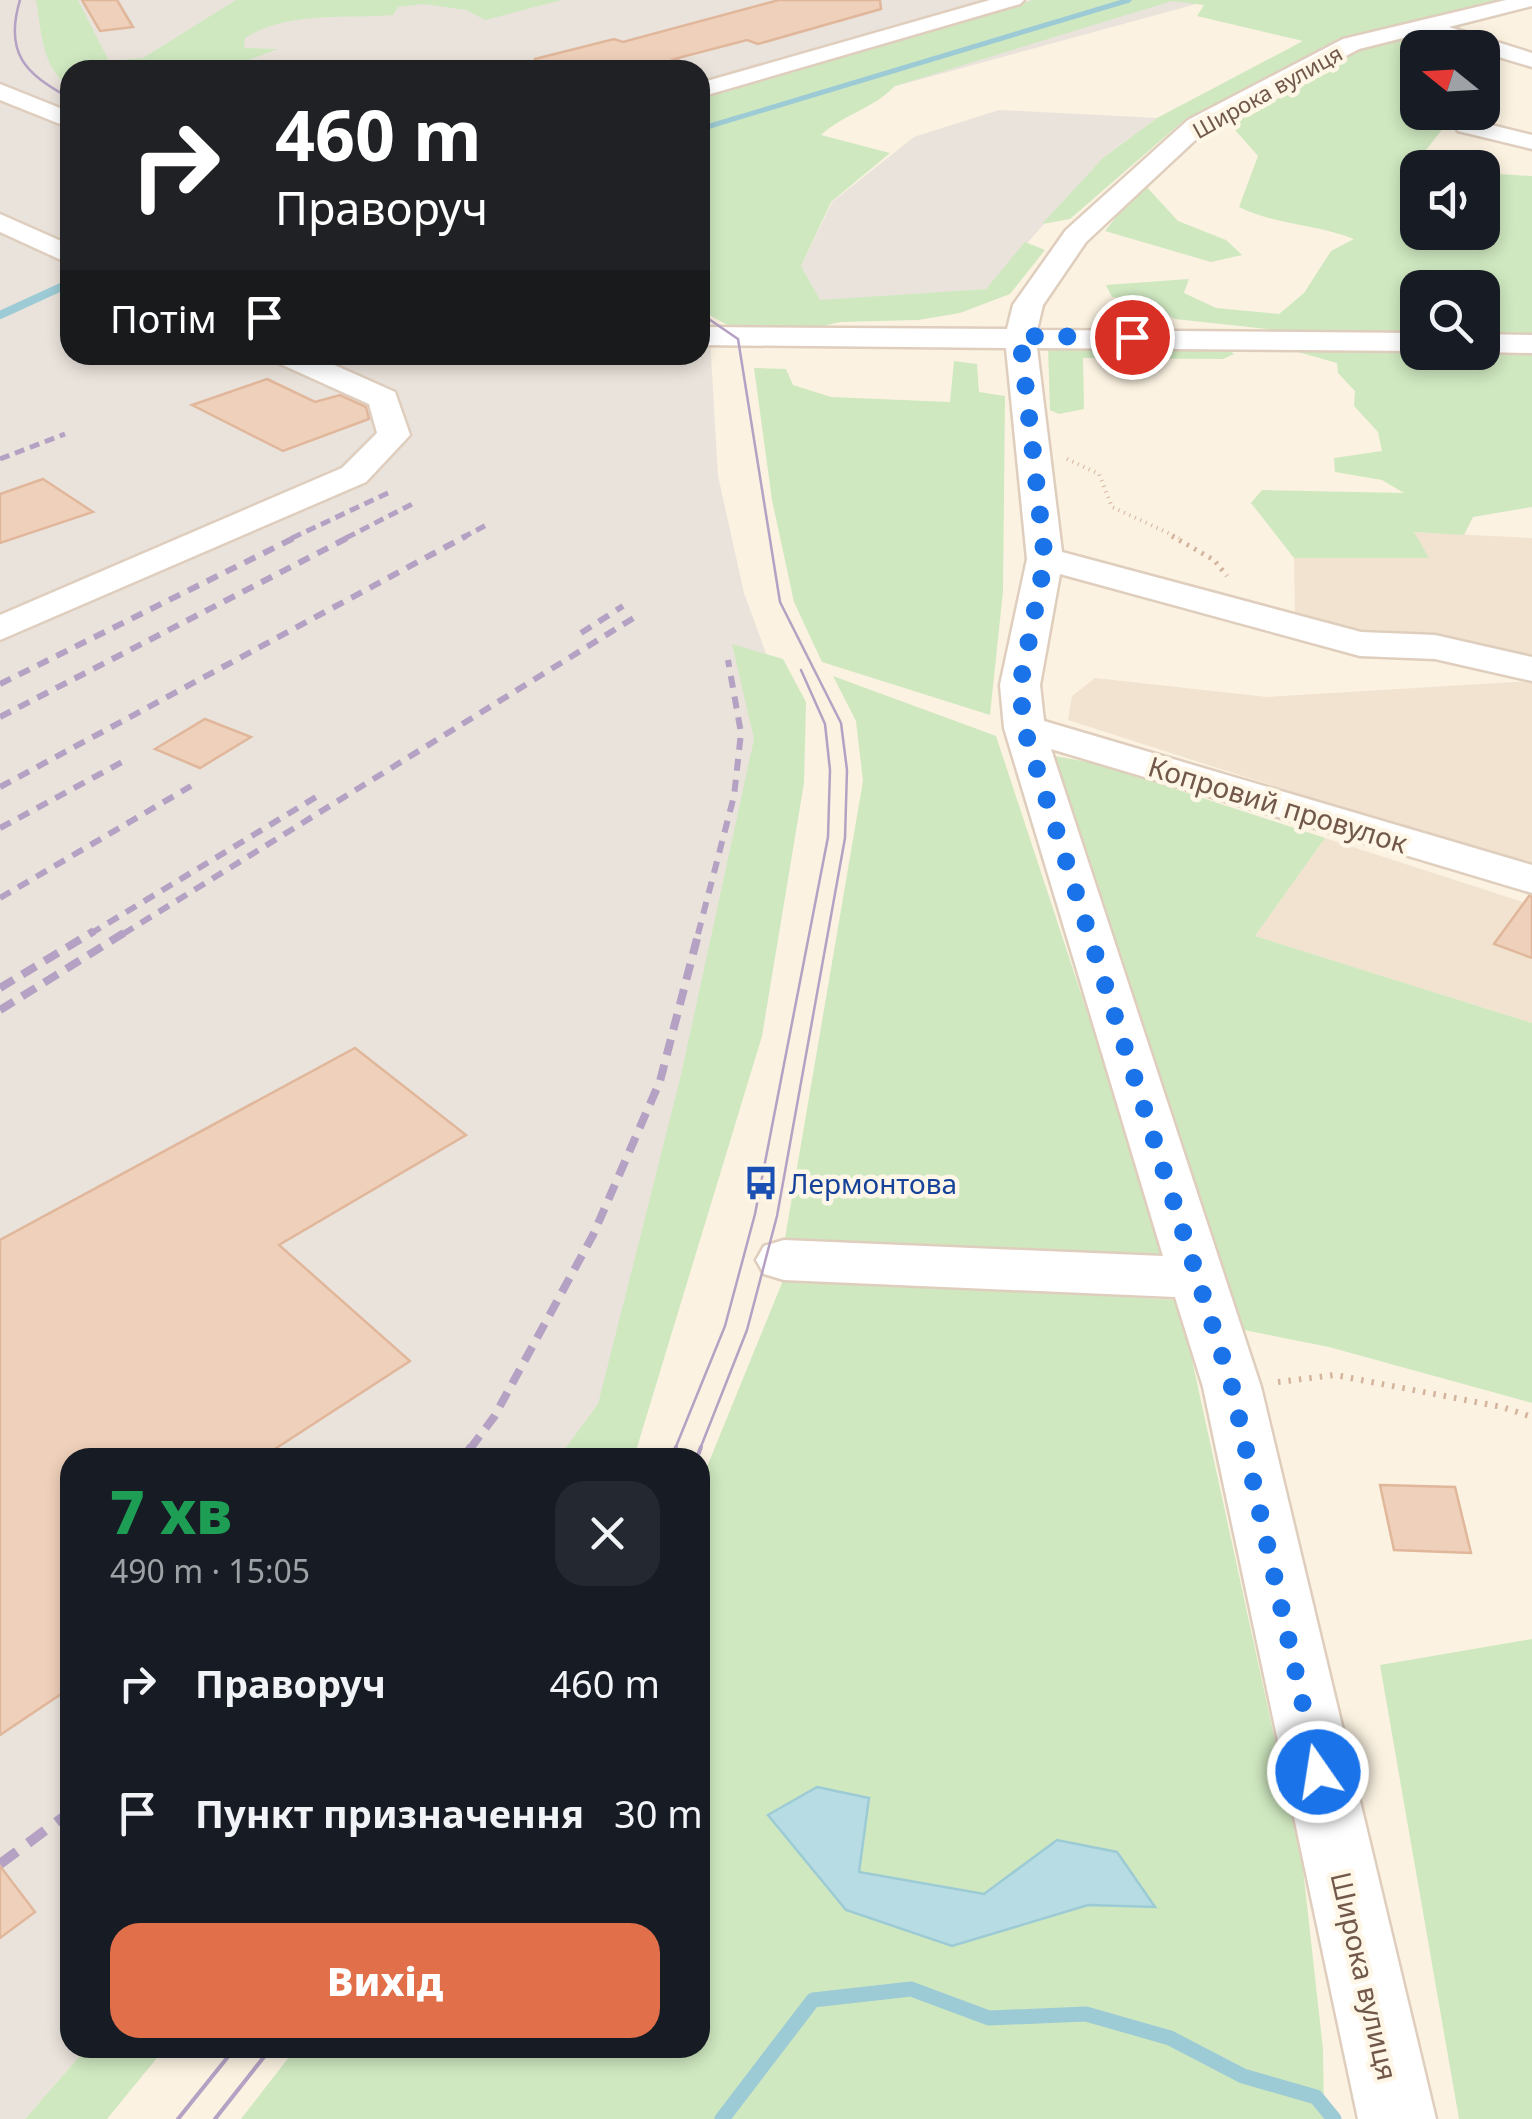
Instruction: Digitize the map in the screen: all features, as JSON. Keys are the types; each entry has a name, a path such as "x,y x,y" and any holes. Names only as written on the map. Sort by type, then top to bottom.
{"street":[{"path":"710,87 1013,0"},
{"name":"Широка вулиця","path":"1397,2119 1232,1387 1024,728 1020,685 1045,560 1020,336 1028,305 1076,236 1197,125 1351,44 1532,0"},
{"path":"1426,26 1532,60"},
{"path":"0,91 60,117"},
{"path":"1483,130 1532,142"},
{"path":"0,222 60,245"},
{"path":"0,257 60,245"},
{"path":"710,336 1400,342"},
{"path":"1500,343 1532,344"},
{"path":"0,629 354,475 394,435 384,399 310,365"},
{"path":"1045,560 1360,644 1435,648 1532,669"},
{"name":"Копровий провулок","path":"1024,728 1532,879"},
{"path":"784,1260 1197,1278"}],"path":[{"path":"1033,448 1060,455 1099,474 1112,507 1183,540 1214,560 1232,582 1164,592"},
{"path":"1232,1387 1336,1375 1502,1407 1532,1417"}],"shaded area":[{"path":"0,0 1024,0 1007,6 1030,0 1211,0 808,110 710,90 710,60 60,60 60,365 710,365 710,338 718,476 744,593 791,722 617,1403 583,1448 60,1448 60,2058 78,2058 25,2119 0,2119"},
{"path":"999,110 1157,118 1103,158 986,289 820,301 801,266 832,202 914,137"},
{"path":"1413,532 1532,538 1532,663 1363,636 1295,617 1294,558 1428,558"},
{"path":"1095,678 1267,697 1532,681 1532,869 1068,720 1072,696"},
{"path":"1325,838 1532,905 1532,1023 1255,936"}],"green space":[{"path":"36,0 78,0 108,60 60,60 60,79 48,59"},
{"path":"236,0 562,0 485,20 466,10 423,4 398,7 393,15 298,20 262,29 245,38 244,48 278,49 249,60 120,60 143,58"},
{"path":"1034,0 1507,0 1338,39 1182,122 1070,219 1042,224 1103,158 1157,118 1303,41 1197,16 1204,5 1172,1 895,86 821,135 890,153 831,202 801,266 820,300 986,289 1025,242 1045,250 1010,294 960,313 918,320 840,322 811,329 733,328 710,315 710,92"},
{"path":"1400,38 1400,130 1442,130 1426,150 1400,150 1400,250 1500,250 1500,174 1532,176 1532,340 1500,339 1500,270 1400,270 1400,337 1312,334 1175,319 1147,303 1112,297 1106,285 1189,279 1184,293 1216,308 1279,314 1304,293 1331,251 1354,239 1239,207 1258,156 1228,122 1253,114 1355,50"},
{"path":"1143,183 1178,221 1226,240 1242,255 1211,262 1105,231"},
{"path":"1340,347 1400,348 1400,370 1500,370 1500,351 1532,351 1532,507 1473,517 1464,535 1414,532 1429,558 1294,558 1251,503 1262,490 1404,493 1382,480 1335,472 1334,458 1382,451 1378,432 1354,406 1355,391 1338,373 1337,363 1298,352"},
{"path":"1048,348 1226,348 1234,354 1223,359 1083,358 1084,409 1059,414 1050,410"},
{"path":"954,361 977,364 979,392 1005,396 1003,591 990,715 822,662 794,602 772,500 754,368 786,369 793,385 831,397 950,402"},
{"path":"732,644 783,659 806,702 804,783 762,1036 637,1448 566,1448 598,1404 681,1075 754,739"},
{"path":"833,676 996,736 1170,1263 784,1244 863,781 856,721"},
{"path":"1049,755 1099,764 1325,838 1255,936 1532,1023 1532,1403 1329,1347 1244,1330"},
{"path":"784,1278 1179,1300 1303,1869 1323,2049 1324,2119 241,2119 288,2058 710,2058 710,1459"},
{"path":"1532,1639 1532,2119 1459,2119 1380,1665"},
{"path":"78,2058 157,2058 107,2119 25,2119"}],"water":[{"path":"817,1787 869,1798 859,1872 984,1894 1057,1840 1117,1852 1155,1907 1088,1905 952,1946 846,1910 768,1815"}],"building":[{"path":"82,0 117,0 133,27 100,31"},
{"path":"779,0 880,0 881,9 758,44 747,40 674,59 677,60 535,60 614,39 623,42"},
{"path":"267,379 315,402 340,395 366,407 369,419 283,451 192,405"},
{"path":"43,479 93,512 0,543 0,494"},
{"path":"205,719 251,737 200,768 155,749"},
{"path":"1532,896 1532,958 1494,944"},
{"path":"355,1048 466,1135 279,1245 410,1361 276,1448 60,1448 60,1695 0,1735 0,1240"},
{"path":"1380,1485 1455,1487 1471,1553 1394,1550"},
{"path":"0,1866 35,1912 0,1938"}],"waterway":[{"path":"710,126 1129,0"},
{"path":"0,315 60,288"},
{"path":"722,2119 813,2000 911,1989 989,2018 1086,2014 1170,2038 1243,2076 1316,2097 1334,2119"}],"tram line":[{"path":"20,0 15,34 22,60 41,80 60,92"},
{"path":"700,1448 747,1330 777,1216 845,838 847,770 841,723 780,602 738,339 710,320"},
{"path":"675,1448 725,1326 755,1214 828,837 830,770 825,724 801,670"},
{"path":"178,2119 227,2058"},
{"path":"215,2119 263,2058"}],"railway":[{"path":"0,459 65,434"},
{"path":"292,538 388,493"},
{"path":"346,538 416,502"},
{"path":"462,538 490,523"},
{"path":"0,684 298,536"},
{"path":"0,717 351,536"},
{"path":"0,787 466,536"},
{"path":"581,633 623,606"},
{"path":"123,934 640,614"},
{"path":"698,934 734,796 741,733 728,660"},
{"path":"0,828 124,761"},
{"path":"0,898 191,786"},
{"path":"90,934 321,794"},
{"path":"0,988 94,931"},
{"path":"0,1010 127,931"},
{"path":"471,1448 494,1417 593,1235 660,1081 699,931"},
{"path":"0,1864 60,1819"}],"place":[{"name":"Лермонтова","path":"761,1183"}],"route":[{"path":"1132,337 1020,336 1045,560 1020,685 1024,728 1232,1387 1318,1772"}]}
